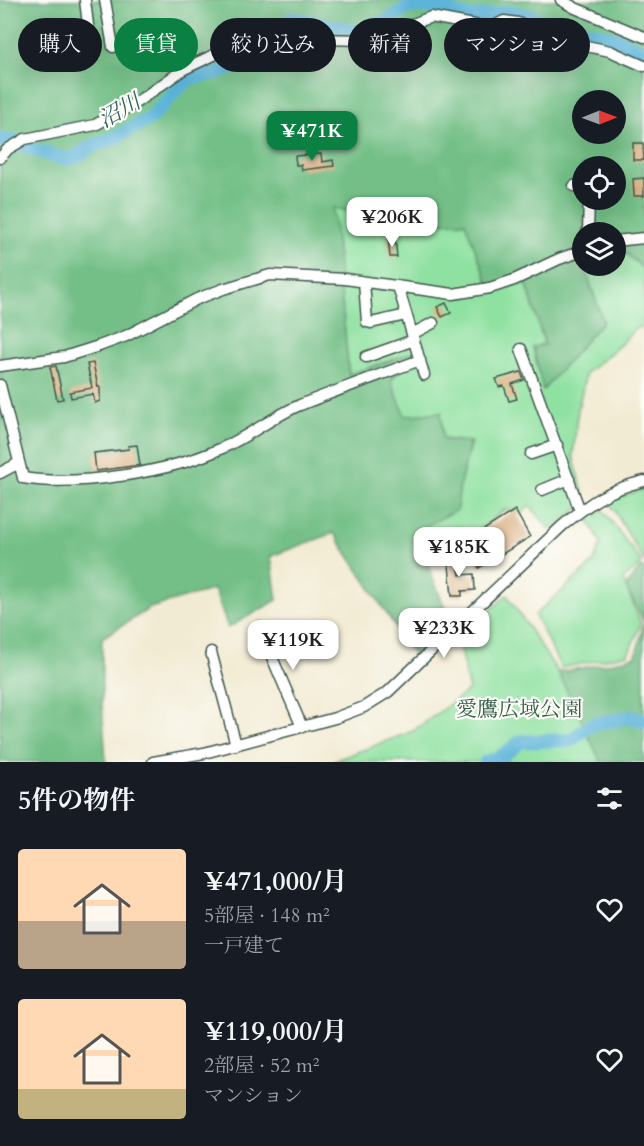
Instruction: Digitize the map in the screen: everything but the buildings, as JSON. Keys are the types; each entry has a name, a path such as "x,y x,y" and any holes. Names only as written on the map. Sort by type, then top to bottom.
{"street":[{"path":"85,0 87,18"},
{"path":"105,0 113,23 113,47"},
{"path":"561,0 644,37"},
{"path":"0,158 8,149 25,139 95,125 134,104 184,69 250,38 371,40 431,17 490,28 504,21 518,23 549,38 610,51 644,66"},
{"path":"626,240 644,238"},
{"path":"0,366 64,357 99,346 126,336 197,299 270,275 345,279 453,294 473,292 514,280 572,254"},
{"path":"364,282 367,322 406,315"},
{"path":"398,286 424,375"},
{"path":"366,357 413,337 433,322"},
{"path":"521,349 580,511"},
{"path":"0,385 23,478 91,479 132,474 220,449 298,406 420,360"},
{"path":"531,454 557,445"},
{"path":"0,473 19,463"},
{"path":"542,490 569,479"},
{"path":"153,762 205,758 236,745 335,718 364,707 388,692 580,511 605,494 644,481"},
{"path":"259,627 302,727"},
{"path":"211,652 236,745"}],"green space":[{"path":"0,0 644,0 644,269 626,253 626,222 572,222 572,276 587,276 603,321 543,390 533,347 545,345 526,282 490,288 465,222 409,223 333,208 349,376 419,350 391,380 405,416 441,412 443,439 470,443 460,483 457,510 414,532 454,630 419,663 334,533 271,556 277,600 228,628 214,589 150,608 102,638 102,701 106,762 0,762"},
{"path":"333,208 411,223 465,222 489,284 526,282 544,343 533,348 543,390 603,321 587,276 626,276 626,253 644,269 644,327 636,328 619,346 586,373 578,409 573,456 584,496 578,509 551,530 530,506 521,514 515,510 504,510 469,539 458,528 423,545 415,529 457,510 460,483 471,442 442,439 441,412 405,416 391,380 416,352 349,374"},
{"path":"644,489 644,561 608,500"},
{"path":"603,510 642,563 623,579 641,624 628,654 561,668 535,615 593,563 601,543 588,519"},
{"path":"640,567 644,568 644,622 626,587"},
{"name":"愛鷹広域公園","path":"507,595 573,695 603,762 331,762 413,731 469,690 458,641"},
{"path":"644,622 644,762 601,762 558,672 636,656"}],"waterway":[{"name":"沼川","path":"0,140 15,141 31,149 64,159 74,158 91,147 116,137 152,117 190,78 221,72 265,56 292,18 357,31 387,21 410,6 428,6 469,17 489,16 504,12 516,13 531,16 561,29 592,32 617,39 644,52"},
{"path":"486,762 499,758 522,741 569,741 593,724 631,717 644,721"}]}
